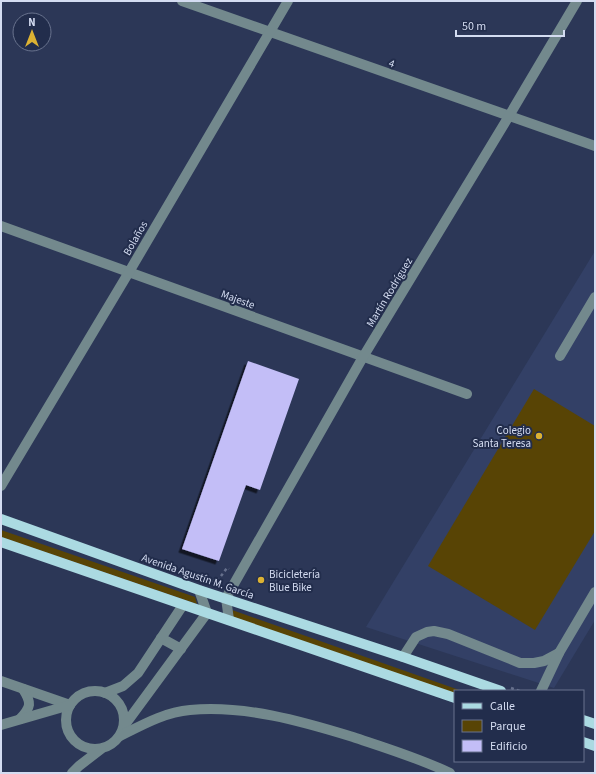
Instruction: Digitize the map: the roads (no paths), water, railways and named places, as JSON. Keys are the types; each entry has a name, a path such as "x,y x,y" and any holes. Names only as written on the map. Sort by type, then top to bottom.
{"main road":[{"name":"Avenida Agustín M. García","path":"1,519 199,590 498,690"},
{"path":"1,542 454,698"},
{"path":"584,720 595,724"},
{"path":"584,742 595,746"}],"street":[{"name":"4","path":"182,1 595,146"},
{"name":"Bolaños","path":"1,486 288,1"},
{"name":"Martín Rodríguez","path":"226,598 363,357 577,1"},
{"name":"Majeste","path":"1,226 467,394"},
{"path":"560,356 595,297"},
{"path":"120,736 124,726 206,613 199,590"},
{"path":"541,690 559,653 595,592"},
{"path":"226,598 228,620"},
{"path":"105,693 123,686 138,673 183,605"},
{"path":"403,657 416,638 427,632 434,631 448,634 520,663 544,661 559,653"},
{"path":"161,638 181,649"},
{"path":"1,681 70,705"},
{"path":"20,719 30,705 28,697 23,689"},
{"path":"124,726 124,718 118,702 105,693 95,691 76,697 66,714 68,733 74,741 82,747 91,750 108,747 120,736 156,718 189,710 218,709 248,711 323,728 397,751 450,773"},
{"path":"1,724 70,705"},
{"path":"72,773 101,749"}],"place":[{"name":"Colegio Santa Teresa","path":"539,436"},
{"name":"Bicicletería Blue Bike","path":"261,580"}]}
